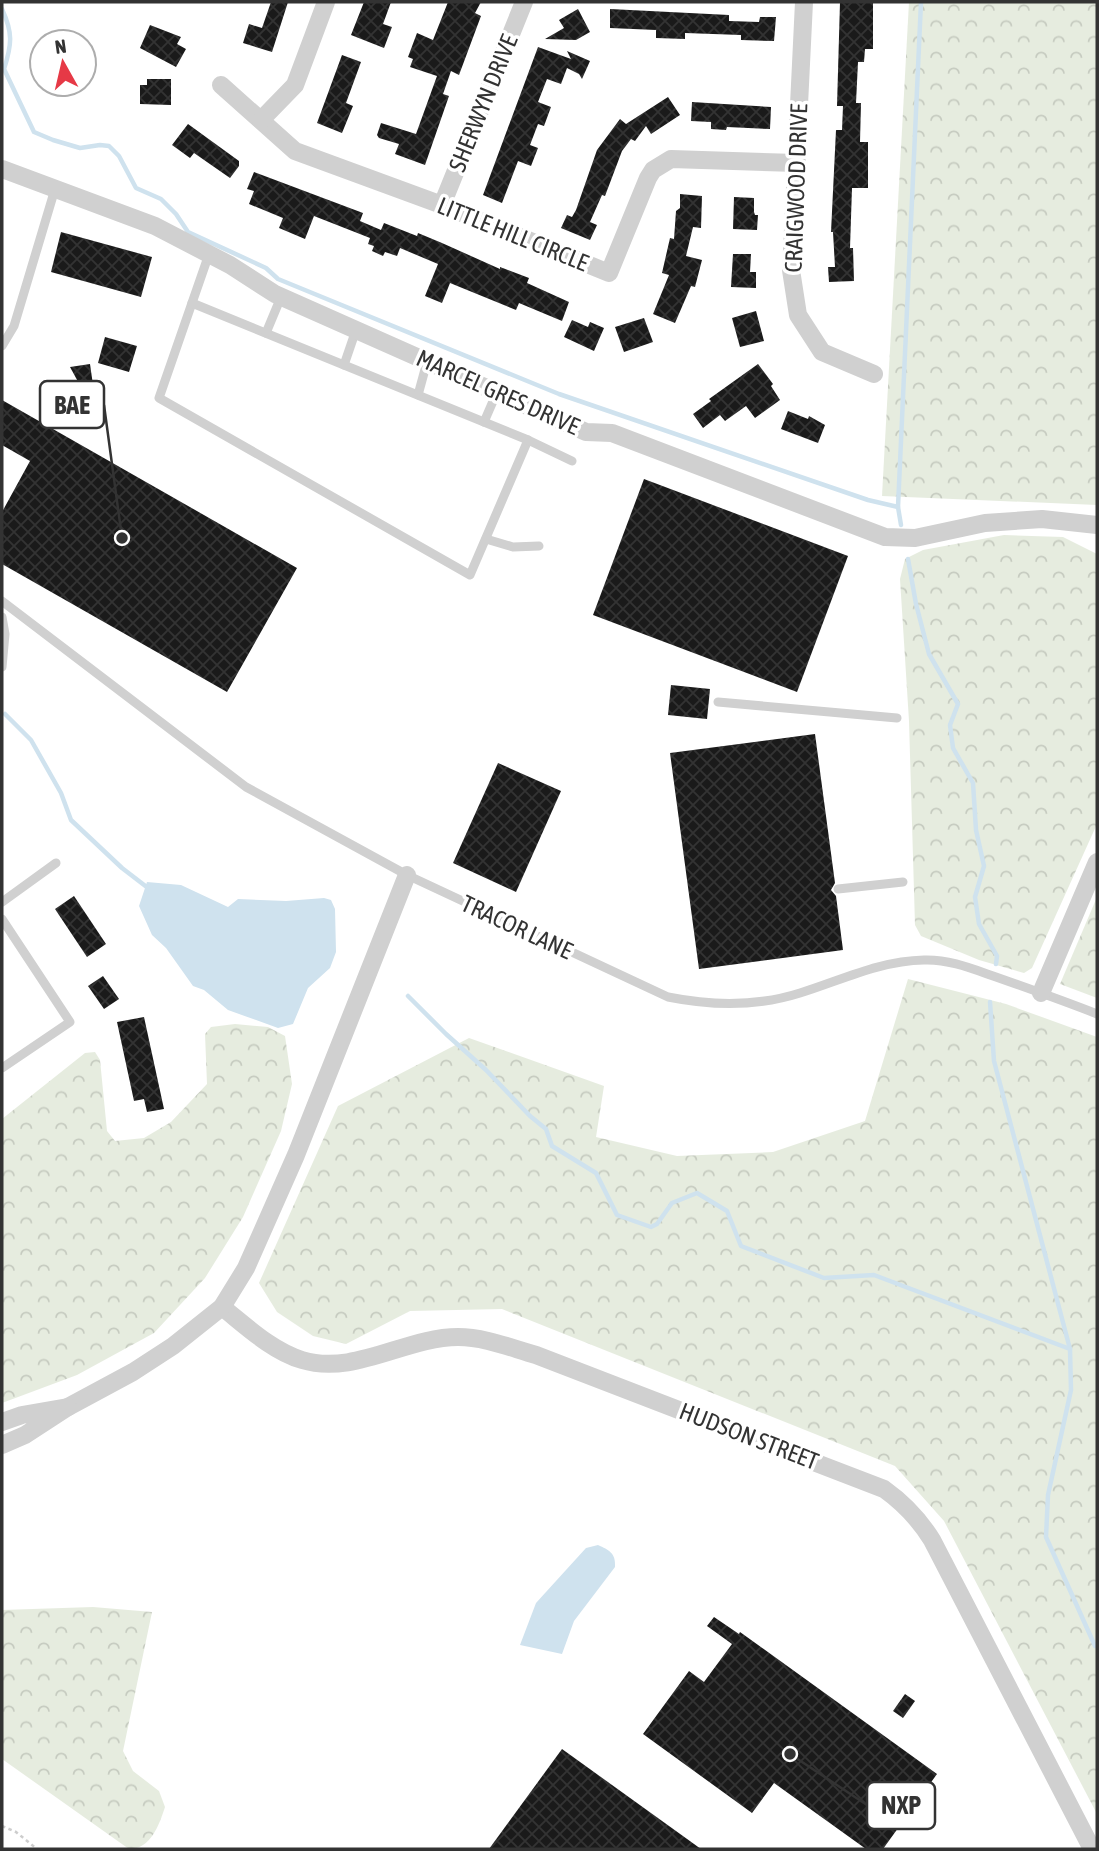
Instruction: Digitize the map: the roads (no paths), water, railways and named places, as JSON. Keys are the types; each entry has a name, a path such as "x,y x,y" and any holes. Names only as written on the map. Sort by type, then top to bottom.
{"street":[{"path":"261,120 295,85 326,2"},
{"name":"SHERWYN DRIVE","path":"442,205 524,2"},
{"name":"CRAIGWOOD DRIVE","path":"804,2 791,270 798,315 822,352 874,374"},
{"name":"LITTLE HILL CIRCLE","path":"221,85 295,151 442,205 609,273 648,178 662,163 682,159 797,163"},
{"name":"MARCEL GRES DRIVE","path":"2,169 155,226 209,254 281,297 586,432 612,433 885,537 915,538 985,523 1042,519 1097,525"},
{"path":"1041,993 1097,862"},
{"path":"2,1445 25,1435 68,1406 133,1372 173,1346 222,1307 246,1268 296,1155 407,875"},
{"name":"HUDSON STREET","path":"222,1307 271,1345 301,1360 330,1364 426,1341 457,1337 484,1339 536,1355 884,1489 903,1502 919,1518 932,1540 1092,1849"},
{"path":"2,1422 68,1406"}],"lane":[{"path":"2,346 14,326 55,189"},
{"path":"209,254 159,398 470,575 528,440"},
{"path":"266,333 281,297"},
{"path":"192,303 528,440 572,461"},
{"path":"344,365 356,331"},
{"path":"418,395 427,362"},
{"path":"484,422 497,392"},
{"path":"486,539 513,547 539,546"},
{"name":"TRACOR LANE","path":"2,601 246,787 407,875 653,992 688,1002 727,1005 768,1001 872,967 927,960 958,964 1097,1014"},
{"path":"2,617 5,634 2,667"},
{"path":"718,702 897,718"},
{"path":"2,902 56,863"},
{"path":"838,889 904,882"},
{"path":"2,919 70,1022 2,1068"}],"water":[{"path":"147,882 181,885 228,907 238,899 331,900 335,909 336,952 330,968 308,988 293,1024 278,1028 228,1010 204,990 193,986 166,948 152,935 139,906"},
{"path":"598,1545 611,1553 615,1567 574,1621 562,1654 520,1645 536,1603 586,1548"}],"waterway":[{"path":"901,525 898,507 921,2"},
{"path":"2,9 10,39 4,69 34,132 80,148 109,146 119,156 136,188 161,199 176,214 188,232 266,268 278,279 559,394 868,500 898,507"},
{"path":"908,559 929,654 958,704 950,725 953,748 973,783 976,830 984,866 975,897 979,924 997,956 996,964"},
{"path":"5,714 31,740 61,793 71,820 122,868 148,888"},
{"path":"408,996 546,1129 552,1146 596,1173 617,1215 651,1227 657,1224 672,1203 697,1193 727,1211 741,1246 824,1278 874,1275 1070,1349"},
{"path":"990,1002 994,1061 1070,1349 1071,1390 1048,1495 1046,1537 1097,1646"}],"place":[{"name":"BAE","path":"122,538"},
{"name":"NXP","path":"790,1754"}]}
